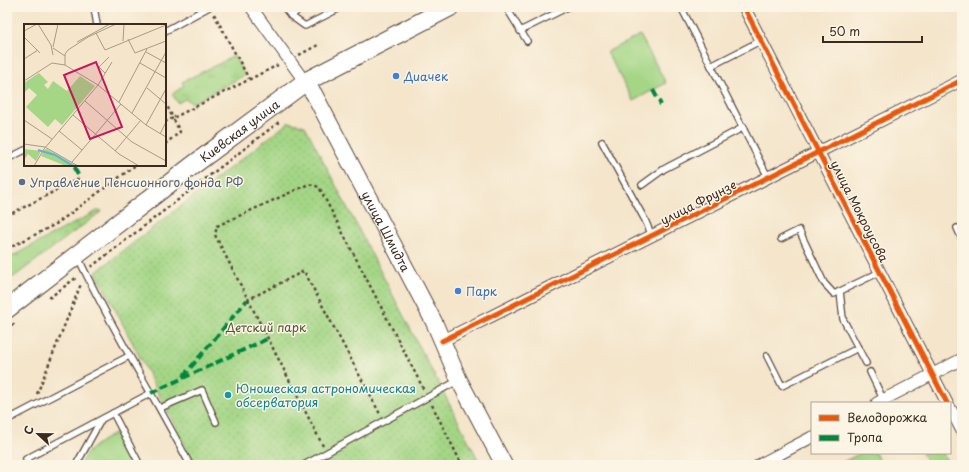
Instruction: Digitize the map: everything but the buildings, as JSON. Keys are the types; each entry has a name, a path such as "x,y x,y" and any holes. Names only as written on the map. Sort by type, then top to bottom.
{"main road":[{"name":"Киевская улица","path":"13,315 77,255 305,82 450,7"},
{"name":"улица Шмидта","path":"305,82 317,101 434,322 459,380 504,465"}],"street":[{"name":"улица Шмидта","path":"251,7 290,59 305,82"},
{"name":"улица Мокроусова","path":"744,7 760,41 819,151 946,402"},
{"name":"улица Фрунзе","path":"442,341 962,80"},
{"path":"880,401 962,359"},
{"path":"951,410 962,431"},
{"path":"759,465 811,438"}],"lane":[{"path":"94,7 97,24"},
{"path":"166,30 209,7"},
{"path":"284,7 291,16 305,26 342,7"},
{"path":"291,16 302,7"},
{"path":"506,7 527,41"},
{"path":"520,31 568,7"},
{"path":"681,7 744,127 768,177"},
{"path":"711,66 760,41"},
{"path":"642,185 664,169 744,127"},
{"path":"602,142 653,236"},
{"path":"7,159 24,150"},
{"path":"957,228 962,239"},
{"path":"781,239 799,230 824,283 834,294 880,272"},
{"path":"77,255 119,344 129,356 160,408 190,465"},
{"path":"840,291 843,319 866,364"},
{"path":"767,356 782,386 858,348"},
{"path":"7,420 129,356"},
{"path":"870,372 880,401"},
{"path":"304,465 383,420 459,380"},
{"path":"160,408 202,390 216,422"},
{"path":"29,465 26,459 151,393"},
{"path":"113,413 140,465"},
{"path":"76,465 101,420"}],"path":[{"path":"213,13 249,79"},
{"path":"166,122 320,44"},
{"path":"166,104 180,132 166,143"},
{"path":"43,302 85,272 281,121"},
{"path":"74,168 78,166"},
{"path":"7,249 56,224 135,166"},
{"path":"7,216 80,178"},
{"path":"326,452 247,300 215,234 217,226 309,184 319,187 462,465"},
{"path":"247,300 304,271 383,420"},
{"path":"37,392 82,281"},
{"path":"7,329 13,315"}],"green space":[{"path":"640,35 666,83 633,101 607,52"},
{"path":"234,56 245,75 193,103 185,99 178,103 172,94 184,86 182,82"},
{"name":"Детский парк","path":"289,122 305,126 481,465 195,465 96,272"},
{"path":"99,210 102,211 7,282 7,259"},
{"path":"116,433 133,465 80,465 86,454 100,442"},
{"path":"859,454 876,454 882,465 837,465"},
{"path":"922,454 943,454 948,464 928,465"}],"marked path":[{"path":"653,90 661,105"},
{"path":"74,168 80,178"},
{"path":"151,393 181,379 247,300"},
{"path":"183,378 267,339"}],"cycle path":[{"path":"744,7 946,402"},
{"path":"442,341 962,80"}],"place":[{"name":"Диачек","path":"396,76"},
{"name":"Управление Пенсионного фонда РФ","path":"22,182"},
{"name":"Парк","path":"458,291"},
{"name":"Юношеская астрономическая обсерватория","path":"228,395"}]}
